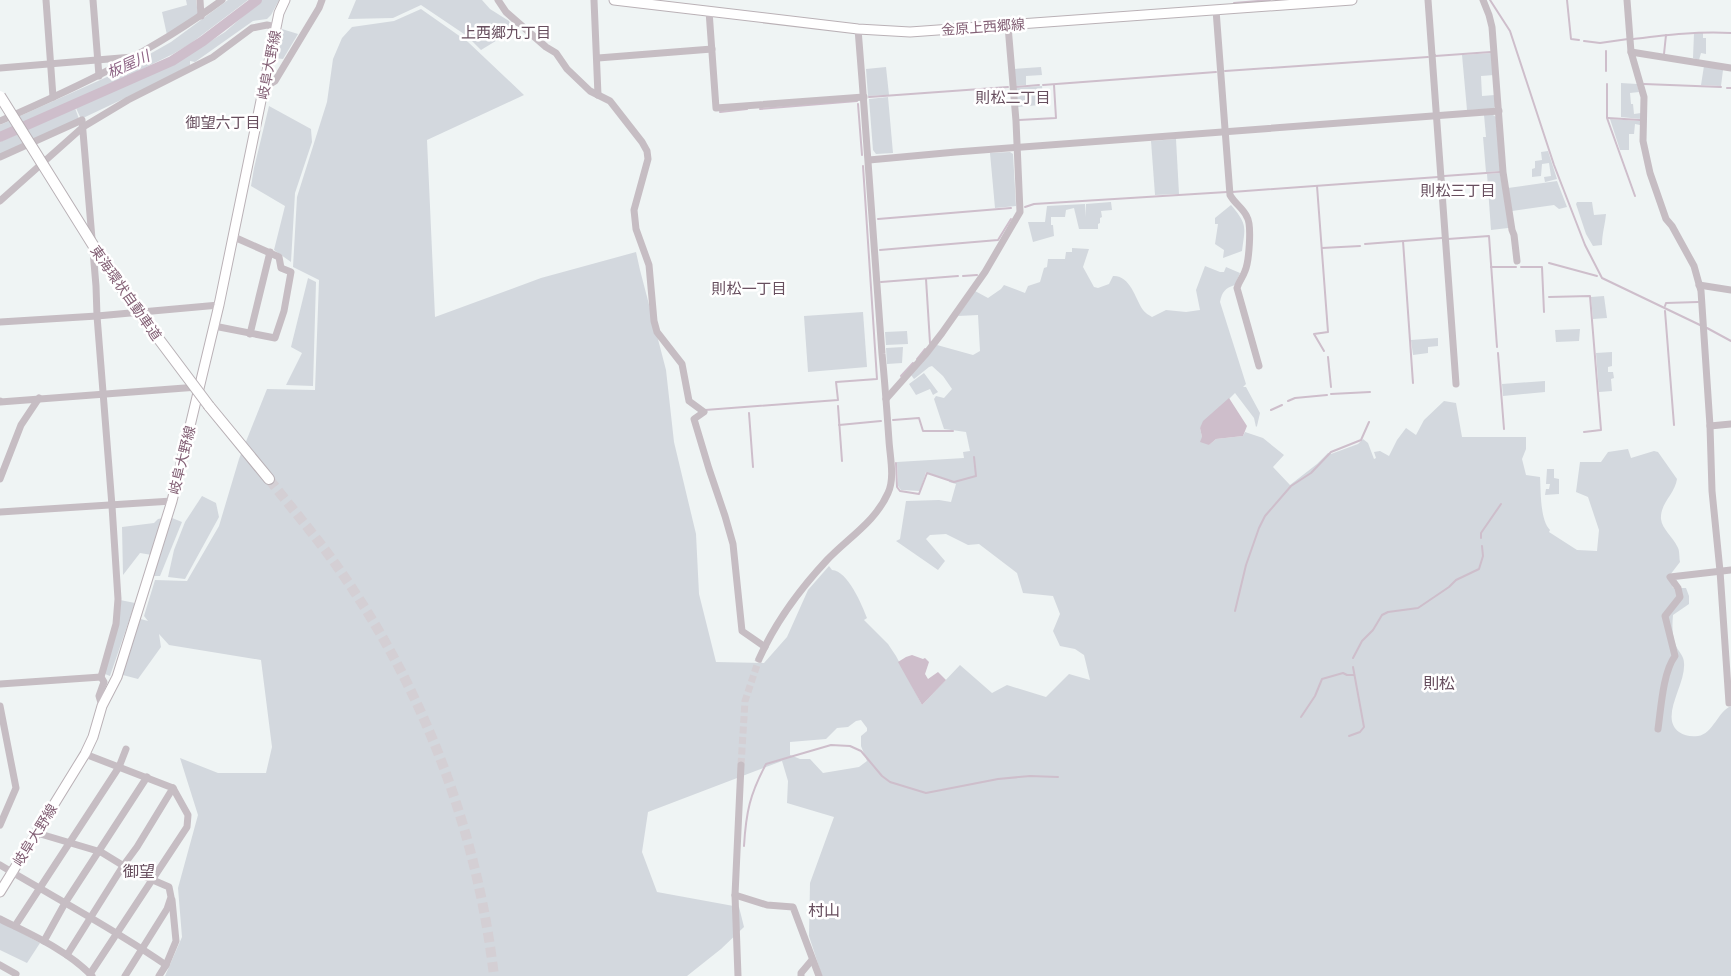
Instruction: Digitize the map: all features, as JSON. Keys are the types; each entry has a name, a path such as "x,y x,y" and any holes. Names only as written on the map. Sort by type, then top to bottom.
{"highway":[{"name":"東海環状自動車道","path":"0,96 103,261 141,316 209,406 269,480"}],"main road":[{"name":"岐阜大野線","path":"0,892 85,754 93,737 102,706 116,677 172,501 234,237 276,27 285,0"},
{"name":"金原上西郷線","path":"614,0 858,29 910,32 1352,0"}],"street":[{"path":"46,0 53,97"},
{"path":"93,0 99,76"},
{"path":"200,0 201,16"},
{"path":"0,121 136,57 201,16 222,0"},
{"path":"265,87 275,82 322,0"},
{"path":"498,0 506,12 546,47 556,53 575,78 590,91 610,101 647,151 648,159 634,210 636,229 649,265 654,321 657,332 682,364 689,401 704,412 694,419 708,469 733,544 742,631 764,647"},
{"path":"594,0 598,58 598,95"},
{"path":"1428,0 1438,116 1456,384"},
{"path":"1483,0 1492,27 1503,172 1517,261"},
{"path":"1627,0 1630,52 1644,97 1643,141 1650,174 1666,219 1672,226 1694,266 1699,285 1705,333 1712,492 1720,571 1729,703"},
{"path":"1216,10 1230,192 1235,204 1243,210 1249,219 1246,270 1239,280 1237,288 1259,366"},
{"path":"709,11 716,108 864,97"},
{"path":"0,201 83,127 128,100 213,57 252,28 266,25 276,27"},
{"path":"886,399 942,333 985,272 1020,212 1008,26"},
{"path":"759,659 764,647 803,588 828,560 877,512 889,493 892,474 858,29"},
{"path":"598,58 712,49"},
{"path":"1630,52 1731,68"},
{"path":"0,68 136,57"},
{"path":"869,160 1499,111"},
{"path":"0,157 82,120 117,577 116,624 101,677 104,682 99,696 102,706"},
{"path":"214,326 275,338 284,311 291,272 281,268 279,256 234,237"},
{"path":"250,334 270,252"},
{"path":"1699,285 1731,290"},
{"path":"0,322 97,316 219,305"},
{"path":"0,400 0,402 200,387"},
{"path":"0,479 16,434 39,398"},
{"path":"1710,426 1731,424"},
{"path":"0,512 172,501"},
{"path":"1658,729 1667,676 1675,656 1666,616 1680,597 1678,588 1670,577 1731,570"},
{"path":"0,684 101,677"},
{"path":"0,706 16,788 0,825"},
{"path":"15,926 119,767 126,750"},
{"path":"0,919 79,963 91,975 187,827 188,815 173,788 85,754"},
{"path":"738,976 735,895 741,765"},
{"path":"44,942 65,903 147,777"},
{"path":"66,956 92,918 173,788"},
{"path":"37,833 99,852 123,866 170,887 176,941 159,976"},
{"path":"0,865 92,918 166,965"},
{"path":"735,895 767,905 792,907 818,976"},
{"path":"125,976 167,909 171,897"},
{"path":"801,976 801,973 812,960"},
{"path":"0,966 16,974"}],"shaded area":[{"path":"186,0 196,0 198,14 167,35 162,12 187,5"},
{"path":"228,0 248,0 190,44 173,54 0,134 0,125 118,72 171,42"},
{"path":"262,0 279,0 267,19 253,21 195,62 190,61 190,65 81,119 76,108 187,56 225,32"},
{"path":"356,0 482,0 490,9 509,21 512,31 481,50 467,36 421,5 393,18 348,19"},
{"path":"421,9 468,42 524,95 427,140 435,317 541,278 636,252 666,370 674,442 696,534 699,594 716,662 764,663 787,637 808,590 829,566 832,570 844,576 849,582 865,612 867,618 864,620 888,644 922,705 960,665 992,693 1007,685 1046,697 1069,674 1090,680 1084,655 1075,649 1060,646 1053,631 1060,614 1053,596 1023,593 1017,573 979,544 968,545 946,534 930,535 926,539 945,561 938,570 896,541 900,539 906,501 939,500 951,502 956,484 926,472 920,491 901,490 898,486 897,462 964,458 963,452 970,451 966,432 944,429 934,399 936,396 944,398 952,389 943,376 932,366 914,379 911,375 937,345 973,355 980,351 978,315 958,316 975,291 988,298 1004,285 1025,293 1028,286 1040,282 1044,268 1047,267 1048,259 1065,259 1066,252 1072,252 1072,248 1089,249 1083,267 1094,287 1098,288 1109,284 1113,276 1124,279 1143,310 1152,317 1166,310 1186,312 1200,310 1196,290 1205,266 1220,272 1224,272 1226,267 1240,273 1235,285 1224,291 1220,302 1246,384 1243,387 1246,387 1260,413 1257,426 1254,418 1235,393 1200,428 1202,437 1209,445 1216,439 1243,436 1245,432 1263,438 1284,455 1273,467 1290,485 1328,453 1331,454 1358,444 1363,439 1368,443 1374,459 1376,458 1374,452 1380,451 1389,456 1406,428 1416,435 1424,420 1444,401 1456,403 1462,437 1526,437 1526,449 1522,459 1526,475 1540,477 1544,520 1550,530 1549,532 1577,550 1597,551 1599,530 1588,497 1576,492 1580,462 1601,462 1608,452 1628,449 1631,458 1654,451 1658,452 1677,479 1674,489 1661,513 1663,526 1679,552 1680,562 1670,575 1673,588 1686,588 1689,596 1689,604 1673,615 1672,627 1674,638 1684,663 1684,672 1672,709 1674,726 1679,732 1686,735 1695,736 1703,734 1731,706 1731,976 822,976 809,936 810,883 834,817 787,803 788,781 782,761 648,812 642,852 657,892 739,907 744,927 721,949 687,976 165,976 182,937 178,888 198,815 180,758 218,773 266,773 272,747 261,660 169,645 159,634 161,647 138,679 119,674 137,618 148,621 144,616 155,580 187,581 219,526 239,459 267,389 315,390 319,280 293,267 297,197 327,102 333,59 342,38 352,27 394,21","holes":["861,720 867,731 861,736 861,746 867,761 859,767 823,773 810,759 800,759 790,755 790,742 826,739 837,728 848,727"]},
{"path":"282,29 298,34 283,59 274,58"},
{"path":"1694,33 1703,33 1703,38 1706,38 1706,54 1701,53 1699,60 1693,58"},
{"path":"1492,53 1494,75 1481,76 1482,96 1495,95 1497,104 1493,109 1467,110 1462,55"},
{"path":"1704,66 1723,70 1721,86 1701,85"},
{"path":"886,67 889,95 868,96 866,69"},
{"path":"1041,67 1042,75 1026,76 1026,85 1015,86 1014,69"},
{"path":"1621,83 1637,84 1639,92 1630,93 1631,104 1633,104 1634,114 1641,113 1641,119 1621,117"},
{"path":"1042,86 1043,97 1041,97 1040,105 1017,107 1016,88"},
{"path":"888,97 893,153 876,154 873,150 869,99"},
{"path":"269,106 311,129 312,142 295,193 291,262 274,250 285,206 251,186"},
{"path":"75,108 79,119 0,156 0,142"},
{"path":"1484,115 1496,117 1500,171 1486,172 1483,137 1486,137"},
{"path":"1610,119 1640,121 1640,125 1635,124 1634,134 1629,134 1629,150 1620,150"},
{"path":"1176,139 1179,194 1155,195 1151,141"},
{"path":"1548,151 1557,179 1545,182 1544,177 1551,176 1549,163 1542,164 1541,176 1532,177 1532,169 1535,168 1535,161 1542,160 1541,152"},
{"path":"1010,152 1013,154 1016,206 995,208 990,153"},
{"path":"1500,173 1509,226 1508,228 1491,230 1487,174"},
{"path":"1557,181 1567,207 1559,209 1554,205 1512,211 1508,188"},
{"path":"1111,202 1112,210 1101,211 1102,217 1098,224 1098,229 1079,229 1074,208 1066,210 1065,217 1051,217 1054,236 1033,242 1028,222 1045,222 1047,206 1085,204 1086,217 1086,204"},
{"path":"1577,202 1592,202 1594,215 1606,214 1602,245 1593,246 1586,234 1576,204"},
{"path":"1231,205 1244,226 1242,251 1223,258 1224,250 1215,244 1218,224 1215,224 1215,218"},
{"path":"308,278 316,282 313,386 286,385 302,353 291,347"},
{"path":"1604,296 1607,318 1593,319 1591,297"},
{"path":"863,312 867,367 808,372 804,316"},
{"path":"1580,329 1579,341 1556,342 1555,330"},
{"path":"907,331 908,344 886,345 885,332"},
{"path":"1438,338 1438,346 1428,347 1428,353 1413,355 1411,340"},
{"path":"903,347 902,363 887,364 886,348"},
{"path":"1612,352 1612,366 1608,367 1608,372 1613,372 1614,378 1611,379 1612,391 1599,392 1596,353"},
{"path":"924,373 938,392 933,395 930,389 916,395 909,384"},
{"path":"1545,381 1545,392 1503,396 1502,384"},
{"path":"1229,398 1247,426 1243,436 1216,439 1209,445 1200,442 1202,437 1200,428 1203,421"},
{"path":"1547,469 1554,469 1554,478 1559,479 1559,494 1545,495 1546,489 1549,489 1550,484 1546,484"},
{"path":"202,496 216,503 219,517 185,579 168,577 174,550 185,522"},
{"path":"163,518 152,555 140,553 123,575 122,527 154,523 158,519"},
{"path":"172,518 182,522 160,576 153,576"},
{"path":"120,600 135,603 110,676 105,674"},
{"path":"912,655 925,658 929,662 925,674 928,679 938,672 946,680 922,705 898,662"},
{"path":"0,921 40,943 27,963 0,950"}],"waterway":[{"name":"板屋川","path":"0,137 172,61 203,41 257,0"},
{"path":"1234,3 1270,0"},
{"path":"1490,0 1510,31 1554,165 1585,245 1602,278 1700,325"},
{"path":"1567,0 1571,39 1579,40"},
{"path":"1633,39 1694,33 1731,33"},
{"path":"1664,54 1666,35"},
{"path":"1584,41 1600,43 1628,39"},
{"path":"1606,51 1606,71"},
{"path":"1435,55 1491,52"},
{"path":"1225,71 1428,57"},
{"path":"1043,85 1216,72"},
{"path":"1607,84 1607,118 1635,196"},
{"path":"1644,84 1721,87"},
{"path":"1016,87 1039,85"},
{"path":"1019,120 1056,118 1054,85"},
{"path":"869,97 1008,87"},
{"path":"760,109 857,101"},
{"path":"858,104 862,155"},
{"path":"720,112 747,109"},
{"path":"1608,118 1640,120"},
{"path":"705,410 838,400 836,382 877,379 863,166"},
{"path":"1444,176 1500,172"},
{"path":"1232,192 1438,177"},
{"path":"1317,186 1328,332 1314,334 1324,351"},
{"path":"1025,207 1034,204 1227,192"},
{"path":"878,219 1011,208"},
{"path":"880,250 998,240 1011,219"},
{"path":"1448,239 1489,236 1497,347"},
{"path":"1365,244 1442,238"},
{"path":"1403,241 1413,383"},
{"path":"1322,248 1360,246"},
{"path":"1549,263 1597,276"},
{"path":"1491,267 1516,267"},
{"path":"1521,267 1542,267 1544,312"},
{"path":"963,276 977,275"},
{"path":"881,282 958,276"},
{"path":"926,279 930,343"},
{"path":"1549,297 1590,296 1601,430 1584,432"},
{"path":"1665,306 1666,303 1698,302"},
{"path":"1665,311 1674,425"},
{"path":"1707,328 1731,341"},
{"path":"917,359 925,349"},
{"path":"1498,353 1504,429"},
{"path":"1328,357 1331,387"},
{"path":"901,376 913,363"},
{"path":"1331,394 1370,392"},
{"path":"1288,401 1295,398 1327,395"},
{"path":"1271,410 1282,405"},
{"path":"838,406 842,461"},
{"path":"749,413 753,467"},
{"path":"893,420 919,418 923,431 953,431"},
{"path":"839,425 881,421"},
{"path":"1235,611 1246,565 1265,516 1291,486 1311,473 1331,452 1361,440 1369,422"},
{"path":"896,463 897,487 900,491 919,494 927,473 954,482 976,476 974,457"},
{"path":"1481,538 1481,533 1501,504"},
{"path":"1353,658 1362,641 1373,630 1382,615 1388,612 1418,608 1456,580 1479,569 1483,556 1482,546"},
{"path":"1349,736 1360,732 1364,727 1353,667"},
{"path":"1301,717 1315,696 1322,679 1343,673 1354,675"},
{"path":"744,846 750,804 766,764 831,745 850,746 861,751 882,776 890,782 926,793 998,779 1030,776 1058,777"}],"tunnel":[{"path":"269,479 333,560 371,618 398,665 422,714 443,765 475,869 486,922 494,976"},
{"path":"741,765 745,701 759,659"}],"district":[{"name":"上西郷九丁目","path":"506,32"},
{"name":"則松二丁目","path":"1013,97"},
{"name":"御望六丁目","path":"223,122"},
{"name":"則松三丁目","path":"1458,190"},
{"name":"則松一丁目","path":"749,288"},
{"name":"則松","path":"1439,683"},
{"name":"御望","path":"139,871"},
{"name":"村山","path":"824,910"}]}
